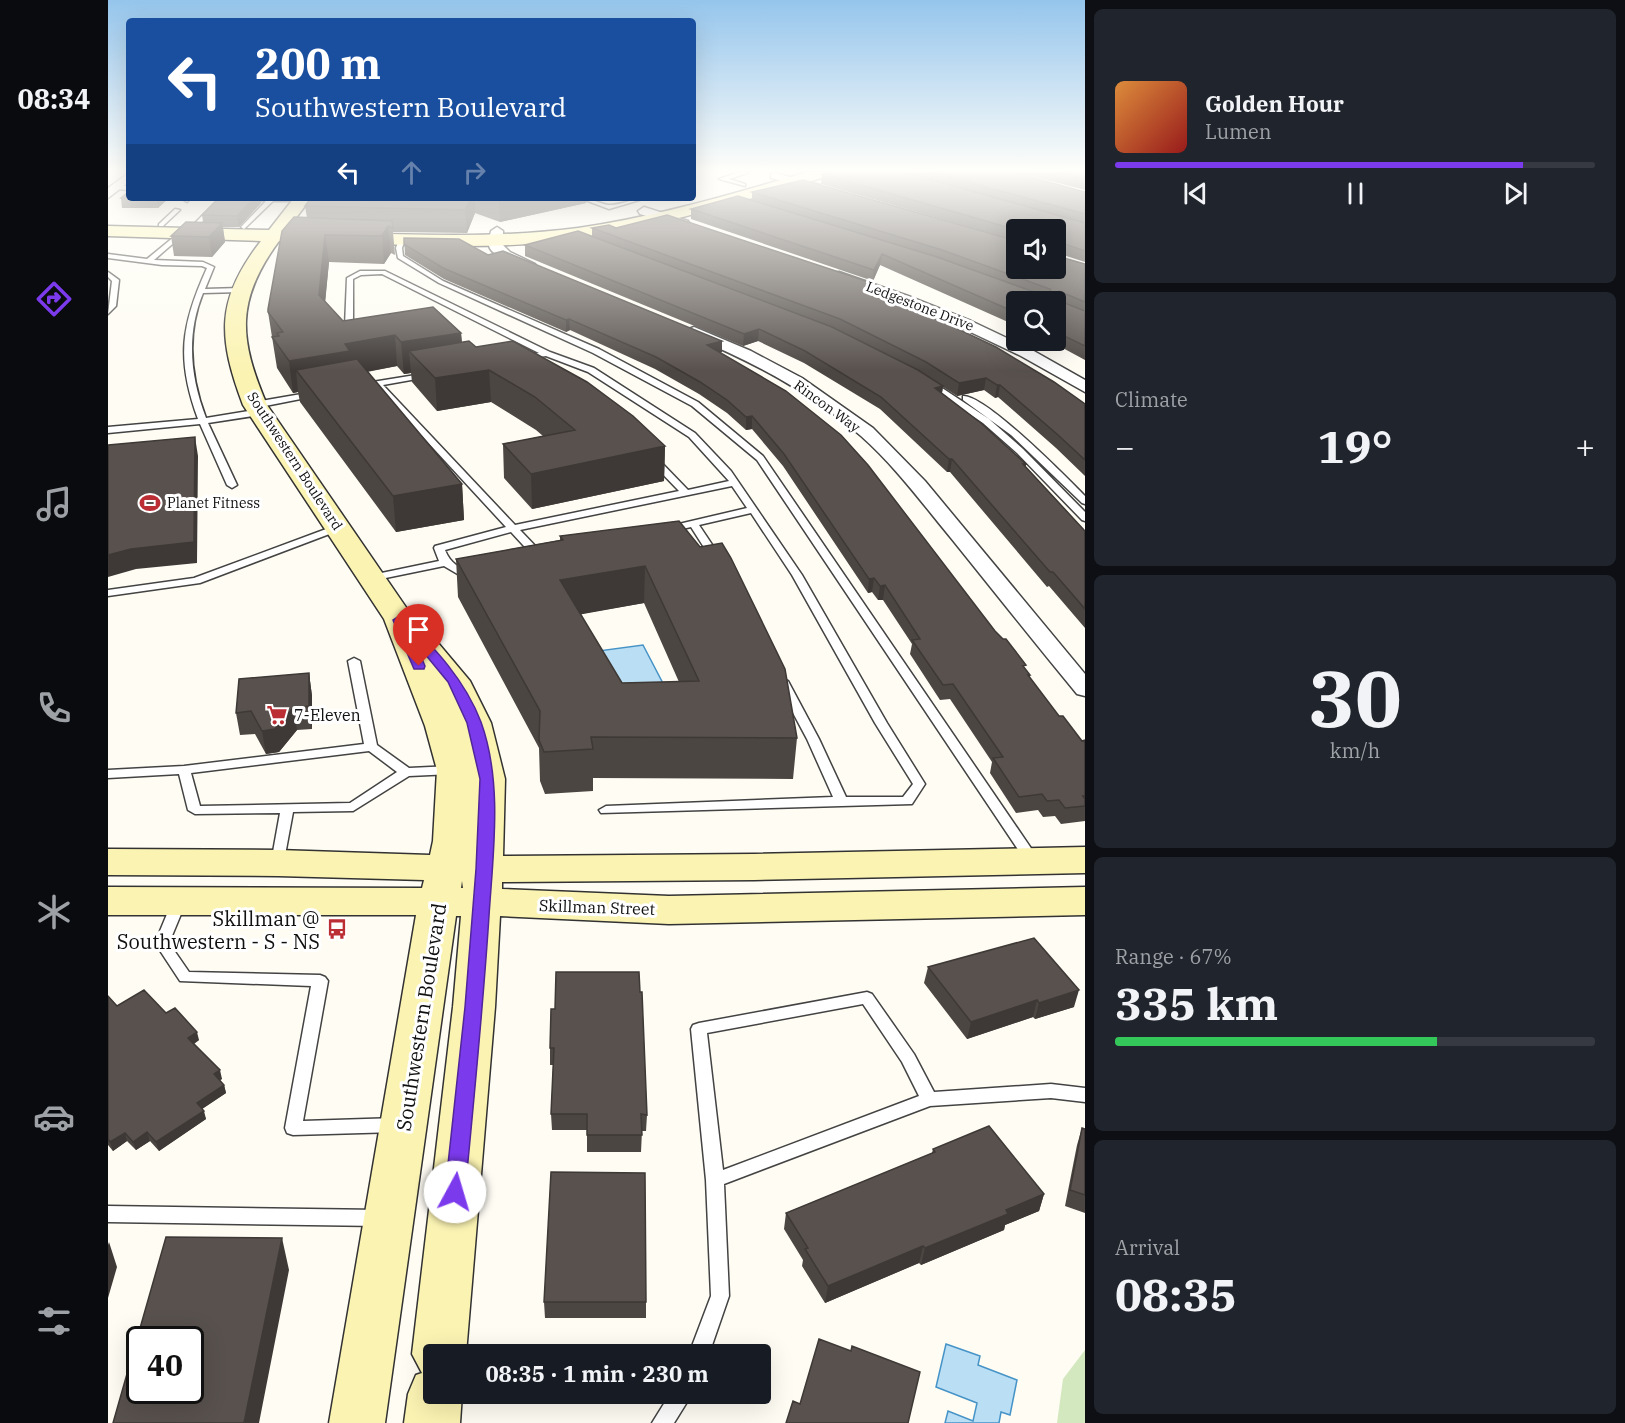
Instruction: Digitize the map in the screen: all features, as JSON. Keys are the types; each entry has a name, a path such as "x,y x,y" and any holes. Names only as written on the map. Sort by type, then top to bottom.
{"main road":[{"name":"Southwestern Boulevard","path":"271,238 256,258 241,290 234,312 234,340 241,375 257,408 399,620 442,726 454,770 452,841 462,886 474,1007 440,1344"},
{"path":"396,238 421,238"},
{"name":"Southwestern Boulevard","path":"357,1423 387,1218 404,1124 487,779 474,723 454,681 429,648 399,620"},
{"name":"Skillman Street","path":"108,901 179,902 754,867 1085,860"},
{"name":"Skillman Street","path":"108,862 278,863 669,910 1085,901"},
{"path":"432,1423 434,1404"}],"street":[{"path":"496,238 496,246 505,255 543,272"},
{"name":"Ledgestone Drive","path":"823,270 925,306 973,326 1019,348 1085,387"},
{"name":"Rincon Way","path":"675,325 774,369 843,415 885,450 916,483 1085,689"}],"lane":[{"path":"149,261 177,238"},
{"path":"402,239 399,248 400,256 408,263 441,282 596,351 695,404 760,458 1032,861"},
{"path":"108,256 211,267 192,315 188,344 194,393 202,421 232,485"},
{"path":"367,336 357,334 349,326 350,278 368,272 383,272 547,354 591,370 692,435 735,483 797,574 881,723 919,784 908,801 841,801 606,810"},
{"path":"108,274 116,280 112,306 108,312"},
{"path":"201,291 241,290"},
{"path":"514,359 547,354"},
{"path":"350,388 434,373"},
{"path":"1085,501 1017,434 992,414 922,375 986,421 1020,451 1085,518"},
{"path":"377,383 541,559"},
{"path":"108,430 202,421 328,392"},
{"path":"648,454 686,493"},
{"path":"487,570 465,574 445,563 439,548 513,528 735,483"},
{"path":"660,531 753,510"},
{"path":"693,523 724,570"},
{"path":"108,593 196,581 337,528"},
{"path":"371,578 445,563"},
{"path":"354,661 372,747 406,772"},
{"path":"774,665 813,739 841,801"},
{"path":"108,774 184,770 372,747"},
{"path":"184,770 195,810 353,807 406,772 454,770"},
{"path":"278,863 287,808"},
{"path":"179,902 162,943 185,977 320,981 294,1128 404,1124"},
{"path":"703,1344 720,1296 715,1180 699,1029 867,998 908,1058 929,1099"},
{"path":"715,1180 929,1099 1051,1091 1085,1095"},
{"path":"108,1214 387,1218"},
{"path":"662,1423 675,1404"}],"green space":[{"path":"1085,1350 1085,1423 1057,1423 1063,1379"}],"water":[{"path":"643,645 668,693 620,699 598,651"},
{"path":"946,1344 980,1356 978,1365 1017,1380 1010,1415 1001,1412 999,1423 945,1423 948,1411 973,1421 977,1403 936,1387"}],"building":[{"path":"281,238 325,238 319,295 343,321 433,307 461,333 401,342 395,335 345,344 350,351 289,361 272,337 279,336 277,333 283,332 268,309"},
{"path":"404,238 459,239 488,255 503,251 722,341 707,345 786,391 841,435 868,465 995,631 1006,639 1026,665 1023,666 1030,675 1028,675 1059,716 1063,716 1082,741 1085,740 1085,796 1083,796 1085,806 1065,808 1059,800 1047,801 1042,794 1019,797 993,758 1003,757 953,684 943,685 912,640 920,639 885,585 880,586 874,578 869,579 784,454 752,416 746,417 727,400 700,382 656,357 443,268 404,244"},
{"path":"550,238 598,238 832,327 918,370 943,386 935,388 981,423 1026,464 1023,464 1085,531 1085,609 952,459 949,459 881,397 805,351 759,329 744,334 525,245"},
{"path":"620,238 738,238 869,282 867,286 996,347 1054,382 1085,404 1085,460 1000,385 986,378 959,383 926,362 840,319"},
{"path":"779,238 876,238 937,257 1031,291 1006,291 1006,308 882,254 874,270"},
{"path":"904,238 1006,238 1006,273 942,250"},
{"path":"1066,238 1085,238 1085,251 1066,244"},
{"path":"1066,259 1085,264 1085,302 1066,294 1066,291 1051,291 1022,279 1066,279"},
{"path":"1066,304 1085,311 1085,346 1066,337"},
{"path":"469,341 476,347 513,341 587,382 633,416 665,446 531,474 503,444 575,430 535,397 489,370 435,378 409,351"},
{"path":"357,359 462,484 393,496 296,370"},
{"path":"195,437 194,542 131,549 108,555 108,445"},
{"path":"679,521 700,547 722,543 785,669 797,738 591,737 593,749 544,752 539,740 540,711 456,559 563,540 560,536","holes":["645,566 699,681 622,683 560,580"]},
{"path":"309,673 309,706 293,708 275,729 262,731 251,711 236,713 239,679"},
{"path":"1034,938 1079,990 1039,1003 1037,1000 971,1022 928,967"},
{"path":"556,972 639,972 640,992 642,992 647,1115 641,1114 642,1135 587,1135 587,1114 551,1114 554,1048 550,1048 551,1009 555,1009"},
{"path":"144,990 166,1013 175,1008 197,1032 188,1038 220,1070 214,1074 224,1085 197,1103 204,1111 156,1142 147,1132 133,1142 125,1133 110,1142 108,1139 108,996 117,1006"},
{"path":"989,1126 1044,1194 1006,1210 1008,1214 925,1248 923,1246 828,1286 786,1213 935,1152 933,1149"},
{"path":"1082,1128 1085,1129 1085,1195 1070,1190"},
{"path":"551,1172 645,1173 646,1302 544,1302"},
{"path":"166,1237 282,1238 244,1423 113,1423 126,1377 126,1404 204,1404 204,1326 141,1326"},
{"path":"819,1339 851,1351 852,1346 920,1372 908,1423 786,1423 793,1401 800,1404"}],"place":[{"name":"Planet Fitness","path":"150,503"},
{"name":"7-Eleven","path":"277,715"},
{"name":"Skillman @ Southwestern - S - NS","path":"337,929"}],"route":[{"path":"419,666 399,620 429,648 454,681 474,723 487,779 484,869 474,1007 455,1192"}]}
